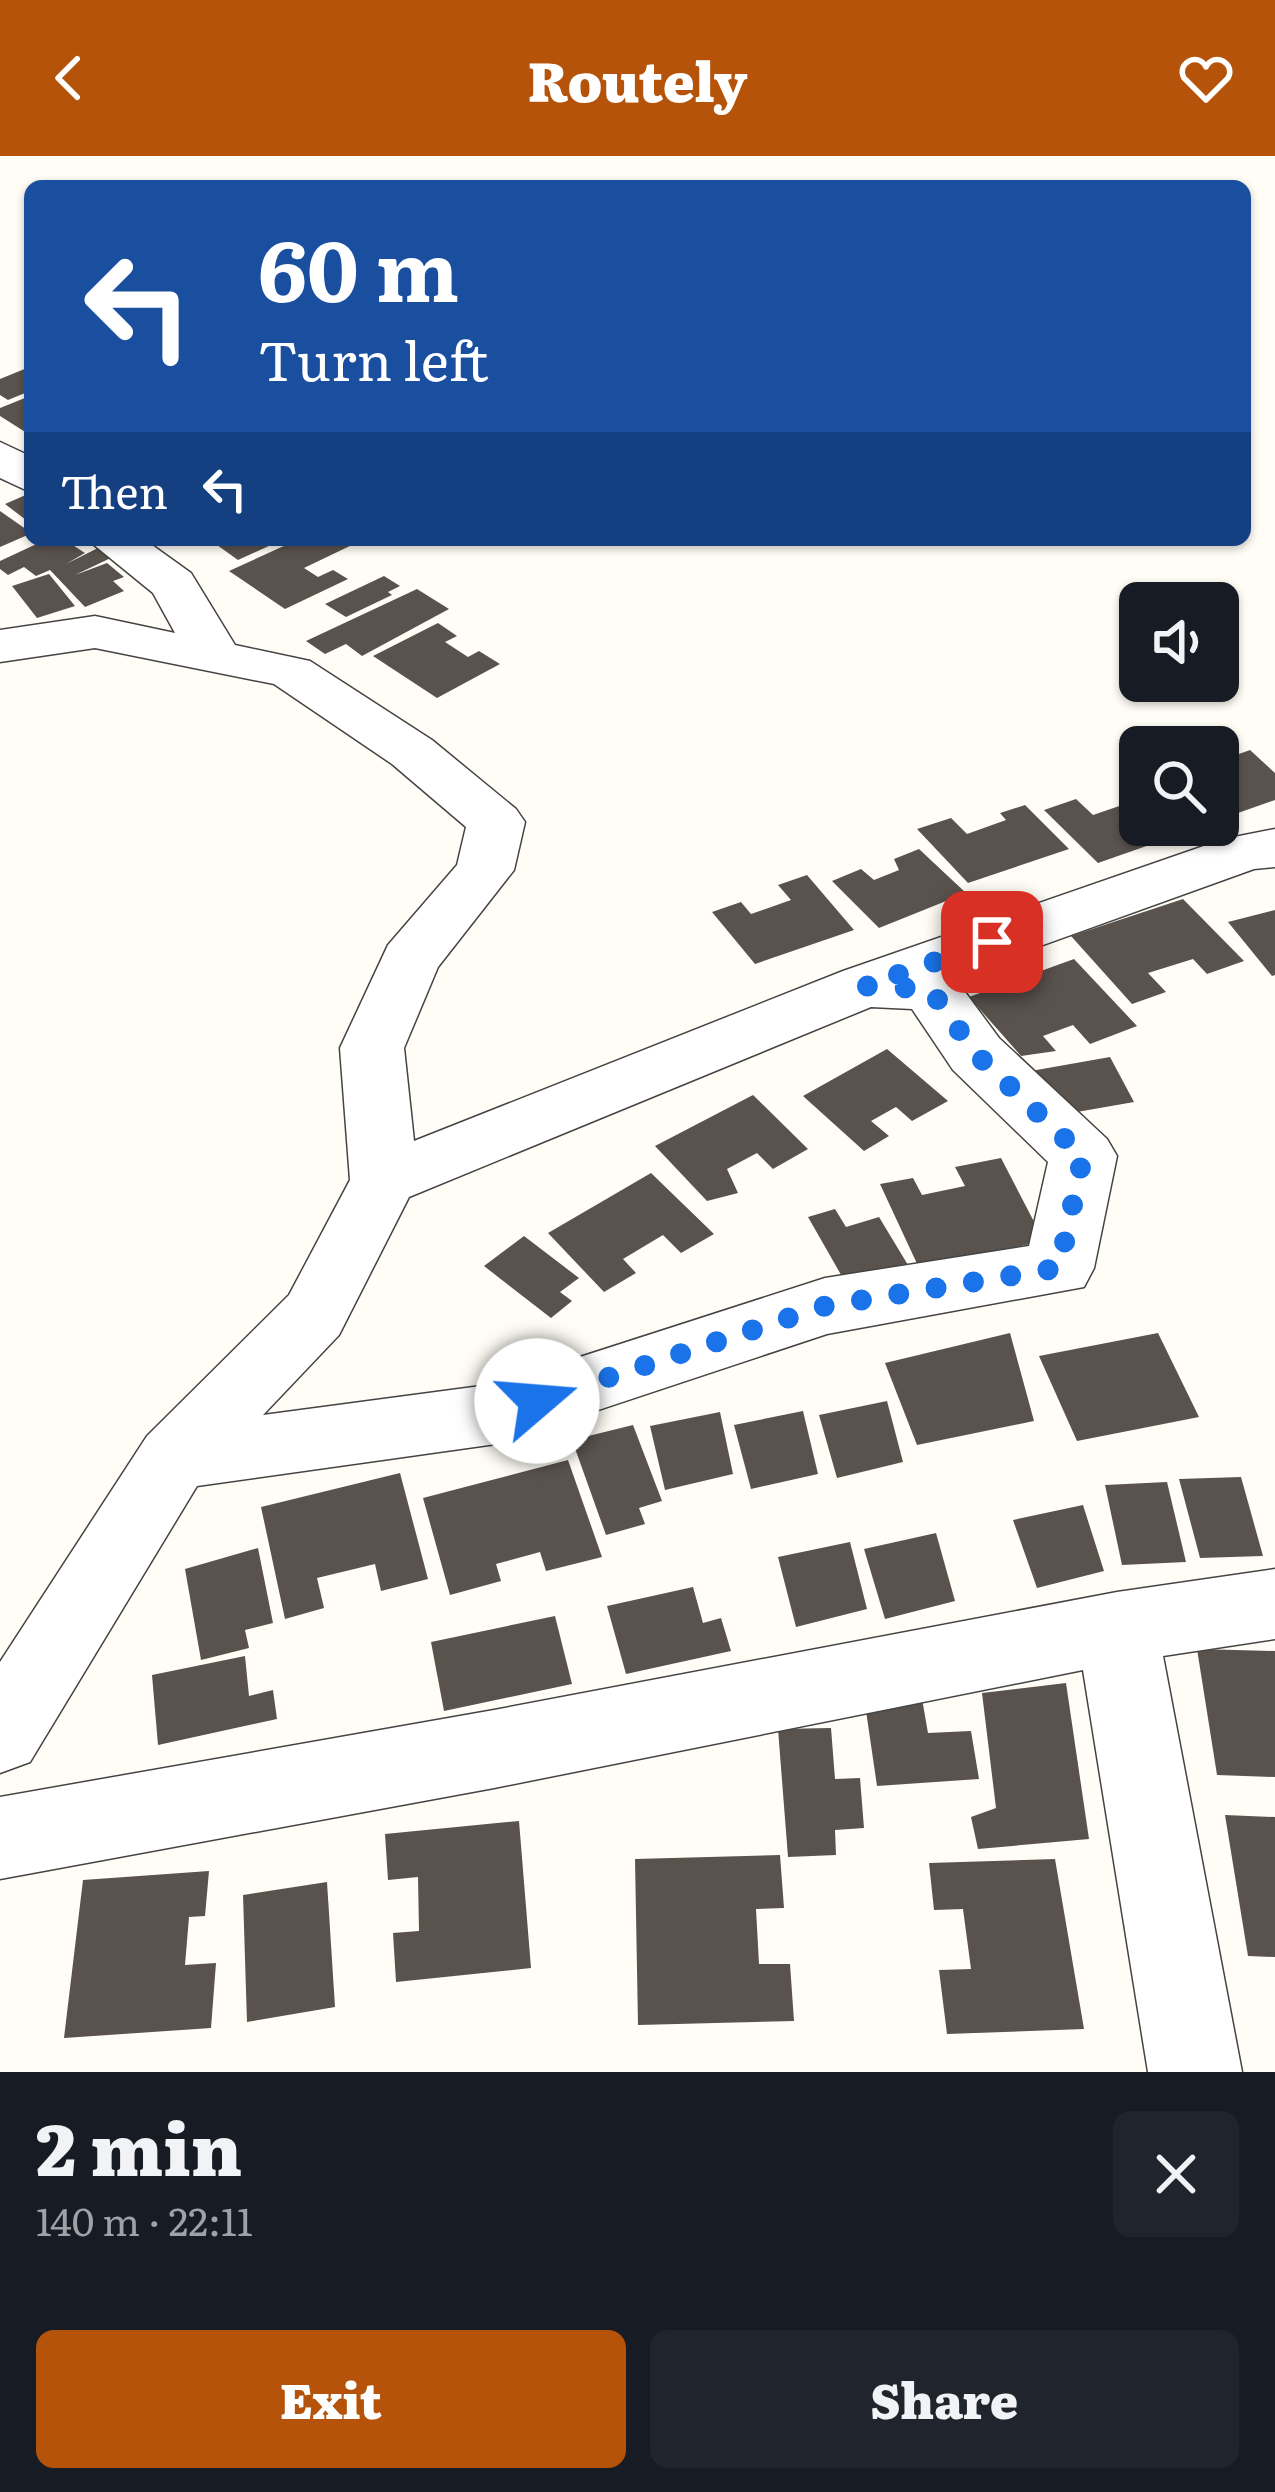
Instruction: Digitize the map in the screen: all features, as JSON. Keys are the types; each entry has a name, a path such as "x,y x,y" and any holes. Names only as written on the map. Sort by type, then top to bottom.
{"street":[{"path":"121,546 173,584 215,656"},
{"path":"0,646 95,632 291,672 412,752 496,823 485,870 410,960 372,1048 384,1180 314,1315 173,1458 0,1735"},
{"path":"384,1180 865,986 1245,852 1275,848"},
{"path":"173,1458 496,1414 825,1306 1059,1268 1083,1156 976,1054 930,989 865,986"},
{"path":"0,1838 494,1749 1117,1628 1275,1604"},
{"path":"1117,1628 1195,2072"}],"building":[{"path":"24,369 24,393 8,400 0,395 0,379"},
{"path":"24,398 24,431 0,416 0,408"},
{"path":"24,496 24,518 5,504"},
{"path":"0,511 24,528 24,537 0,547"},
{"path":"32,546 74,546 85,553 66,564 105,546 115,556 75,575 107,563 124,577 113,581 124,591 85,607 50,570 36,576 24,567 8,575 0,569 0,561"},
{"path":"218,546 269,546 238,560"},
{"path":"284,546 350,546 304,568 318,577 333,570 348,579 285,609 229,571"},
{"path":"49,574 75,606 37,618 12,586"},
{"path":"384,576 400,586 388,592 392,595 346,617 325,604"},
{"path":"417,589 449,609 362,656 346,644 325,654 306,641"},
{"path":"438,623 457,636 445,642 468,657 479,651 500,664 437,698 373,656"},
{"path":"1250,750 1275,773 1275,800 1239,813 1239,754"},
{"path":"1076,799 1093,815 1119,806 1119,846 1146,846 1098,863 1044,810"},
{"path":"1025,805 1069,849 968,883 917,829 951,818 967,834 1006,820 1000,813"},
{"path":"919,849 966,893 879,928 832,881 861,869 874,880 899,870 894,859"},
{"path":"807,875 854,930 755,964 712,912 741,902 751,914 791,900 778,885"},
{"path":"1183,899 1244,961 1207,974 1193,959 1148,973 1166,992 1132,1004 1071,936"},
{"path":"1275,910 1275,975 1272,976 1228,922"},
{"path":"1074,959 1137,1026 1090,1044 1073,1025 1043,1036 1056,1051 1021,1056 969,997"},
{"path":"887,1049 948,1101 912,1121 896,1107 871,1121 889,1136 864,1151 803,1096"},
{"path":"1110,1057 1134,1102 1054,1116 1031,1071"},
{"path":"753,1095 808,1149 773,1169 757,1153 727,1169 738,1193 707,1201 655,1146"},
{"path":"1001,1158 1044,1241 919,1268 880,1184 913,1178 922,1195 965,1186 955,1167"},
{"path":"651,1173 714,1234 681,1253 663,1235 623,1259 636,1273 604,1292 548,1233"},
{"path":"835,1209 846,1227 879,1217 914,1275 852,1294 808,1217"},
{"path":"524,1236 579,1278 560,1292 572,1301 551,1318 484,1266"},
{"path":"1010,1333 1034,1421 917,1445 885,1363"},
{"path":"1158,1333 1199,1417 1077,1441 1039,1356"},
{"path":"887,1401 903,1462 837,1478 819,1415"},
{"path":"803,1411 818,1474 751,1489 734,1425"},
{"path":"720,1412 733,1474 665,1490 650,1426"},
{"path":"633,1425 662,1501 639,1508 645,1524 606,1535 572,1440"},
{"path":"568,1460 602,1557 546,1571 540,1552 496,1564 501,1581 450,1595 423,1498"},
{"path":"400,1473 428,1579 381,1591 375,1564 317,1578 324,1608 285,1619 261,1507"},
{"path":"1241,1477 1263,1556 1200,1558 1179,1479"},
{"path":"1167,1482 1186,1562 1122,1565 1105,1485"},
{"path":"1083,1505 1104,1571 1037,1588 1013,1520"},
{"path":"936,1533 955,1601 885,1619 864,1549"},
{"path":"850,1542 867,1609 796,1627 778,1557"},
{"path":"258,1548 273,1623 245,1630 249,1648 201,1660 185,1569"},
{"path":"693,1587 703,1623 721,1618 731,1651 626,1674 607,1606"},
{"path":"555,1616 572,1684 444,1711 431,1642"},
{"path":"1197,1649 1275,1651 1275,1777 1217,1775"},
{"path":"245,1656 249,1696 273,1690 277,1719 158,1745 152,1675"},
{"path":"1066,1683 1089,1839 978,1849 971,1817 996,1808 982,1693"},
{"path":"921,1693 928,1733 971,1731 979,1779 877,1786 864,1697"},
{"path":"831,1728 835,1779 860,1778 864,1828 835,1830 836,1855 788,1857 778,1729"},
{"path":"1225,1815 1275,1817 1275,1957 1248,1956"},
{"path":"519,1821 531,1968 396,1982 393,1933 419,1931 418,1877 388,1880 385,1834"},
{"path":"780,1855 784,1908 756,1909 759,1964 790,1964 794,2021 638,2025 635,1859"},
{"path":"1055,1859 1084,2029 947,2034 939,1970 971,1969 963,1909 934,1910 929,1863"},
{"path":"209,1871 205,1916 189,1917 185,1965 216,1963 211,2028 64,2038 83,1880"},
{"path":"327,1882 335,2007 247,2022 243,1895"}],"route":[{"path":"537,1401 825,1306 1059,1268 1083,1156 976,1054 930,989 865,986 992,942"}]}
